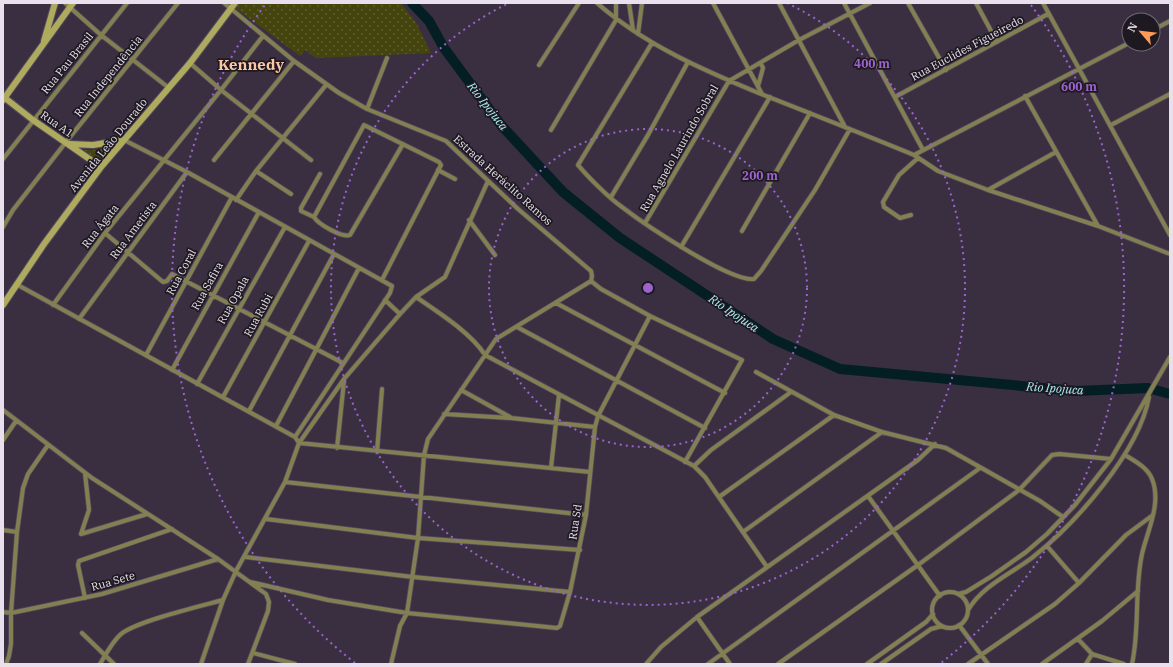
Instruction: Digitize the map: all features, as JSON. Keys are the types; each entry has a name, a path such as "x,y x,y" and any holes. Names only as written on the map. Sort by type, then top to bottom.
{"main road":[{"path":"42,48 55,3"},
{"path":"4,98 42,48 69,5"},
{"name":"Avenida Leão Dourado","path":"3,305 16,284 101,167 190,63 233,6"},
{"name":"Rua A1","path":"4,98 101,167"},
{"path":"67,143 93,145 124,140"}],"street":[{"name":"Rua Pau Brasil","path":"3,159 127,3"},
{"name":"Rua Independência","path":"3,227 8,218 178,3"},
{"name":"Estrada Heráclito Ramos","path":"224,3 233,6 263,36 294,62 326,85 367,109 446,141 488,181 591,271 591,281"},
{"path":"539,65 579,3"},
{"path":"597,3 616,20 652,43 729,81 914,155 938,172 988,190 1079,218 1170,254"},
{"path":"551,130 616,20 616,3"},
{"path":"629,3 633,30"},
{"path":"638,34 642,3"},
{"path":"713,3 762,94"},
{"path":"779,3 844,126"},
{"path":"844,3 923,150"},
{"path":"729,81 749,69 761,64 799,40 870,3"},
{"path":"908,3 946,70"},
{"path":"976,3 997,42"},
{"path":"1043,3 1170,233"},
{"path":"69,5 101,35 169,88"},
{"name":"Rua Euclides Figueiredo","path":"895,97 1048,14"},
{"path":"1161,26 1170,21"},
{"name":"Rua Ágata","path":"53,305 105,233 263,36"},
{"path":"652,43 578,165 620,206 681,247 740,278 754,279 815,190 850,129"},
{"path":"914,155 1121,47"},
{"path":"367,109 387,58"},
{"path":"214,160 294,62"},
{"path":"611,197 648,135 688,62"},
{"path":"190,63 221,90 311,160"},
{"path":"758,86 763,68 761,64"},
{"name":"Rua Agnelo Laurindo Sobral","path":"645,223 729,81"},
{"name":"Rua Coral","path":"146,355 186,281 234,198 326,85"},
{"path":"1111,125 1170,94"},
{"path":"1025,96 1098,226"},
{"path":"681,247 770,97"},
{"path":"742,231 810,114"},
{"path":"314,217 364,125 439,162 441,165 382,280"},
{"path":"124,140 187,172 392,286 385,300 295,437"},
{"path":"320,174 301,208 301,211 314,217 319,224 345,236 350,236 402,144"},
{"path":"988,190 1056,152"},
{"path":"911,215 900,218 884,207 883,202 899,175 918,158"},
{"path":"438,170 455,179"},
{"path":"256,171 291,194"},
{"name":"Rua Ametista","path":"79,319 127,251 187,172"},
{"path":"201,664 223,600 236,571 246,557 285,482 299,443 344,379 400,314 416,297 445,277 469,220 488,181"},
{"name":"Rua Safira","path":"172,370 212,294 259,212"},
{"path":"3,215 8,218"},
{"path":"469,220 494,255"},
{"name":"Rua Opala","path":"197,384 238,308 285,227"},
{"path":"105,233 163,282 167,281 172,274 343,364"},
{"name":"Rua Rubi","path":"223,397 309,241"},
{"path":"249,412 334,254"},
{"path":"276,426 315,349 359,268"},
{"path":"391,664 400,626 407,613 413,577 422,498 424,455 428,439 496,339 591,281 601,290 650,316 742,360 725,393 685,462"},
{"path":"16,284 276,426 295,437 299,443 377,452 424,455 590,472"},
{"path":"416,297 446,318 474,342 485,355 694,466 705,477 767,567"},
{"path":"385,300 400,314"},
{"path":"556,303 725,393"},
{"name":"Rua Sd","path":"407,613 557,628 562,624 580,550 586,515 595,427 598,416 650,316"},
{"path":"517,327 705,428"},
{"path":"958,594 966,592 992,576 1026,552 1063,517 1099,476 1111,459 1170,357"},
{"path":"756,372 834,415 882,432 935,444 946,448 1063,517"},
{"path":"337,448 344,379"},
{"path":"377,452 382,389"},
{"path":"461,390 511,418"},
{"path":"694,466 711,450 791,392"},
{"path":"968,610 966,602 958,594 952,592 940,596 933,606 933,614 936,621 942,626 948,628 959,625 966,616 976,597 1047,546 1084,506 1125,455 1137,434 1147,408 1151,392"},
{"path":"551,468 559,395"},
{"path":"3,410 85,474 172,529 263,590 268,597 268,611 248,664"},
{"path":"444,414 511,418 595,427"},
{"path":"719,498 834,415"},
{"path":"3,440 16,421"},
{"path":"743,532 882,432"},
{"path":"646,664 661,647 697,616 918,460 935,444"},
{"path":"6,664 11,644 11,613 17,532 25,482 48,445"},
{"path":"778,664 918,565 1019,490 1052,455 1059,454 1111,459"},
{"path":"1125,455 1138,463 1152,479 1155,492 1153,515 1142,554 1138,591 1137,631 1132,664"},
{"path":"708,664 722,652 980,468"},
{"path":"85,474 89,510 81,534 147,514"},
{"path":"285,482 586,515"},
{"path":"868,496 940,596"},
{"path":"968,664 1055,604 1079,583 1126,535 1153,515"},
{"path":"266,519 418,538 580,550"},
{"path":"85,598 78,565 79,561 172,529"},
{"path":"3,530 17,532"},
{"path":"1047,546 1079,583"},
{"path":"246,557 413,577 570,592"},
{"name":"Rua Sete","path":"3,612 11,613 85,598 218,559"},
{"path":"250,582 328,600 407,613"},
{"path":"1042,664 1078,639 1138,591"},
{"path":"100,664 117,637 132,628 223,600"},
{"path":"867,664 926,622 933,614"},
{"path":"697,616 730,664"},
{"path":"959,625 988,664"},
{"path":"881,664 931,629 942,626"},
{"path":"82,633 114,664"},
{"path":"1078,639 1092,654 1124,664"},
{"path":"253,653 295,664"},
{"path":"1086,664 1092,654"}],"shaded area":[{"path":"237,3 401,3 417,24 431,53 316,58 305,50 300,56 235,8"},
{"path":"114,147 100,162 84,150 97,150"}],"waterway":[{"name":"Rio Ipojuca","path":"412,3 429,21 444,48 501,125 563,192 620,238 773,339 840,369 1076,391 1148,388 1170,394"}],"district":[{"name":"Kennedy","path":"251,64"}]}
